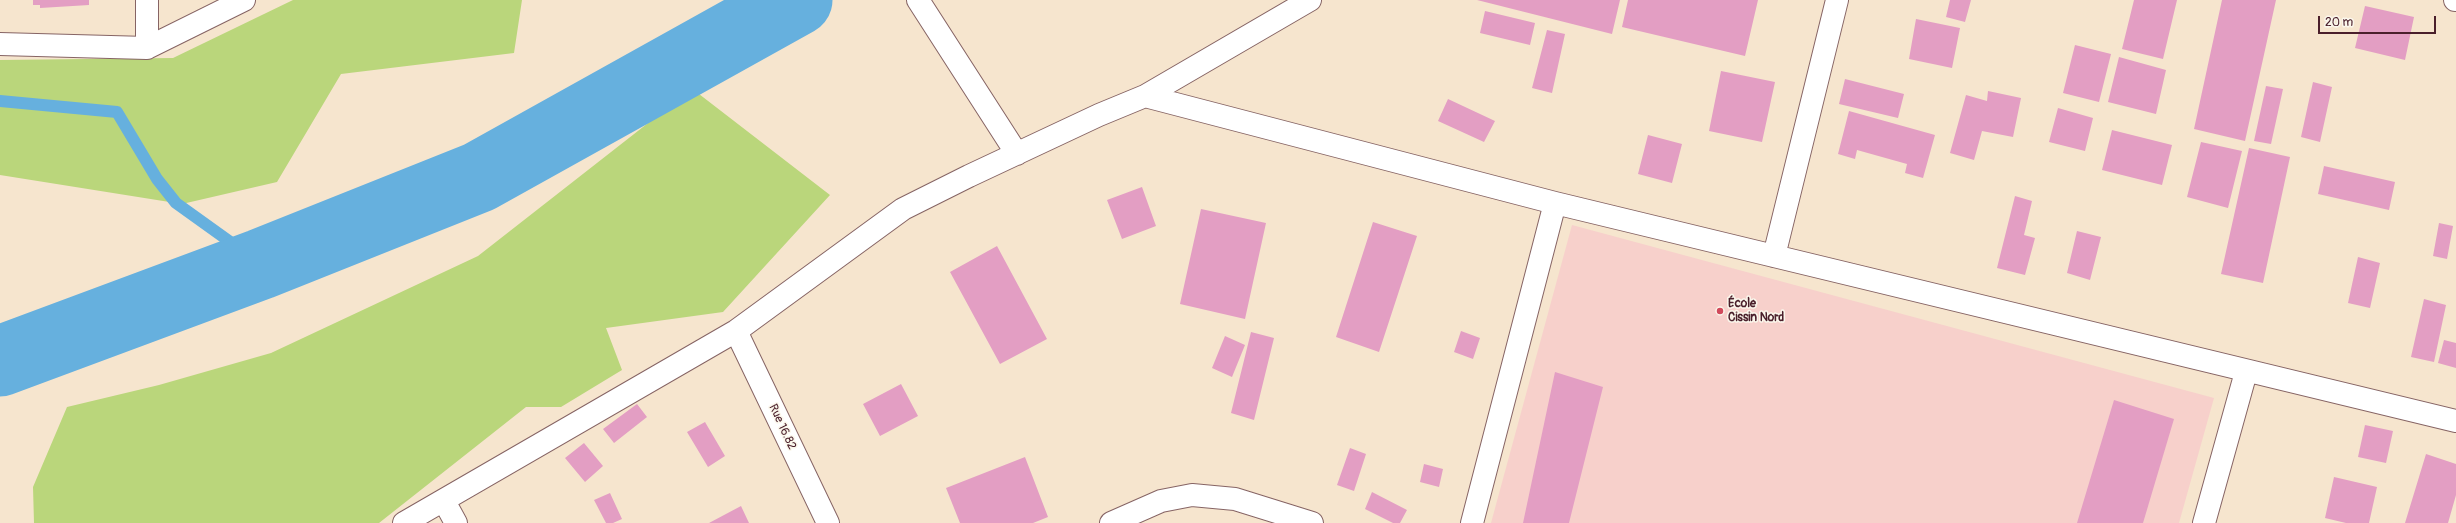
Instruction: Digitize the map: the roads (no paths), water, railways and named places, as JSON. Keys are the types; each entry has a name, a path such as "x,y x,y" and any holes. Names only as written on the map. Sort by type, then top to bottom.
{"street":[{"path":"147,0 147,48"},
{"path":"0,44 147,48 244,0"},
{"path":"918,0 1017,154"},
{"path":"404,523 406,520 444,501 736,330 903,209 1099,115 1145,96 1310,0"},
{"path":"1774,256 1837,0"},
{"path":"1145,96 1555,203 2246,372 2456,421"},
{"path":"1472,523 1555,203"},
{"name":"Rue 16.82","path":"736,330 828,523"},
{"path":"2204,523 2246,372"},
{"path":"1111,523 1161,501 1192,495 1235,499 1312,523"},
{"path":"444,501 456,523"}],"waterway":[{"path":"0,361 261,264 479,177 797,0"},
{"path":"0,101 117,112 157,179 176,203 261,264"}],"place":[{"name":"École Cissin Nord","path":"1720,311"}]}
